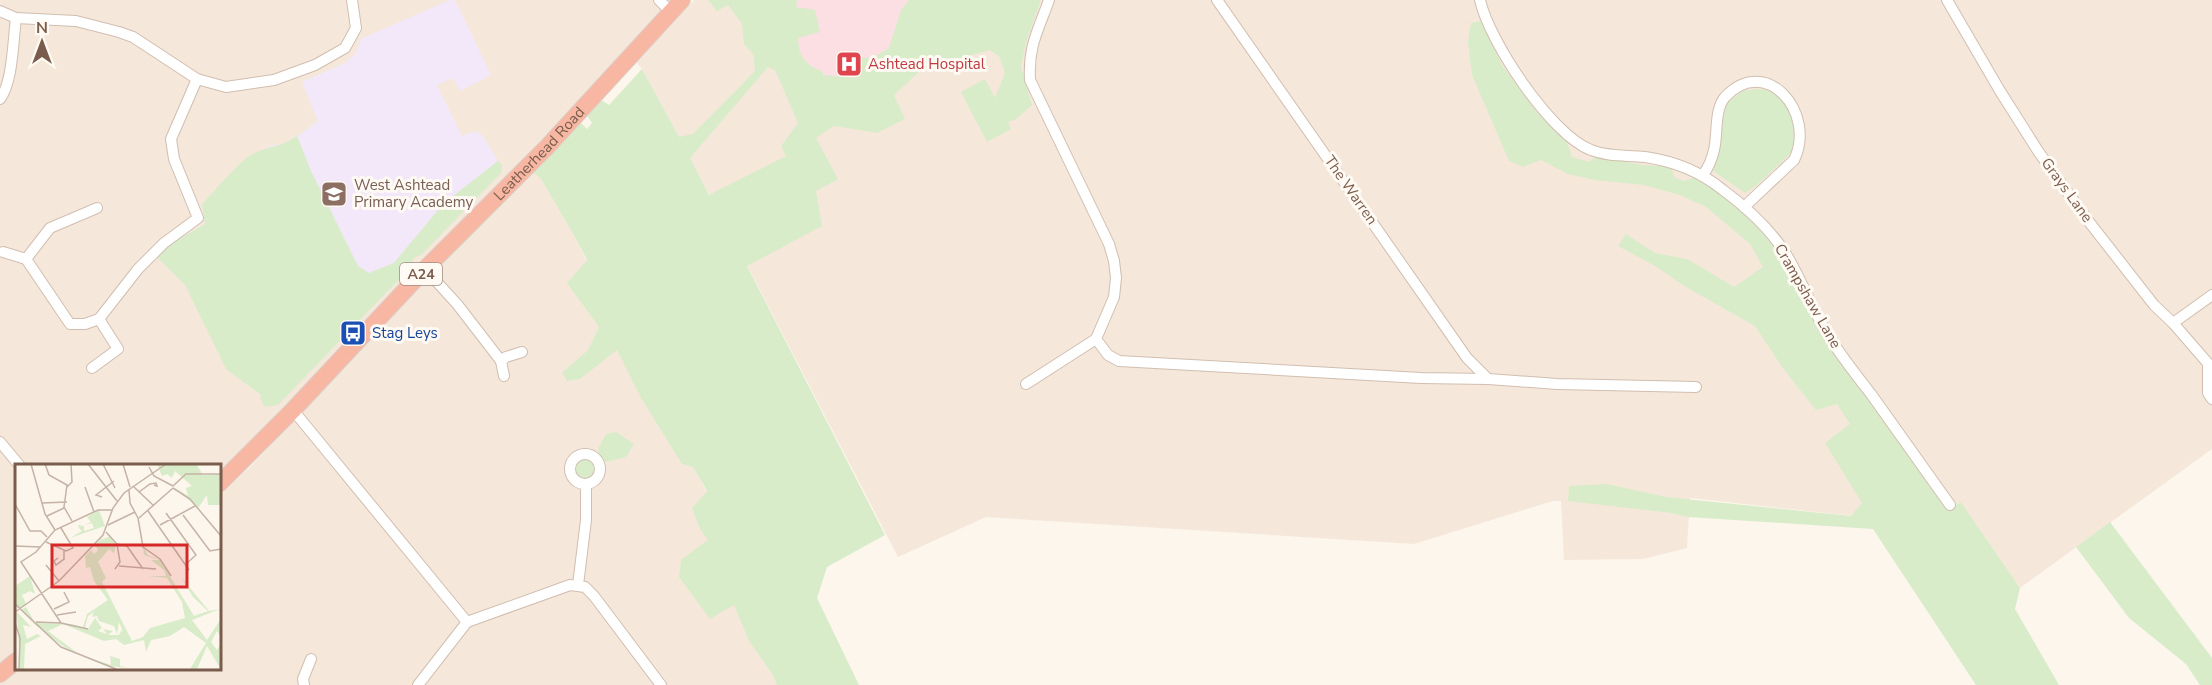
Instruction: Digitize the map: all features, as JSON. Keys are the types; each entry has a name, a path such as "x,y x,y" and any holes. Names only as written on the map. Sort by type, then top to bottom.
{"highway":[{"name":"Leatherhead Road","path":"220,483 293,410 425,269 547,147 671,4"},
{"path":"0,674 15,662"}],"street":[{"path":"0,11 16,18 76,21 119,32 133,37 197,79 225,87 274,80 315,65 345,48 356,28 352,0"},
{"path":"1026,384 1096,339 1114,297 1116,278 1109,244 1030,80 1029,60 1034,38 1049,0"},
{"name":"The Warren","path":"1217,0 1467,358 1488,379"},
{"name":"Crampshaw Lane","path":"1480,0 1490,31 1505,55 1533,96 1572,139 1590,150 1611,155 1664,160 1703,175 1744,207 1767,230 1783,250 1828,336 1950,505"},
{"name":"Grays Lane","path":"1947,0 2038,151 2086,218 2154,305 2173,323 2210,366 2208,393 2212,399"},
{"path":"0,99 4,94 8,75 16,18"},
{"path":"3,252 26,260 70,324 85,324 99,319 138,269 164,243 198,218 174,159 171,139 197,79"},
{"path":"1703,175 1714,152 1718,110 1724,99 1734,90 1746,84 1770,84 1779,89 1796,113 1800,129 1799,151 1794,160 1744,207"},
{"path":"26,260 50,228 97,208"},
{"path":"425,269 457,304 501,361 504,376"},
{"path":"2173,323 2212,295"},
{"path":"92,368 118,349 99,319"},
{"path":"1096,339 1108,355 1119,361 1421,378 1696,387"},
{"path":"501,361 522,352"},
{"path":"293,410 467,622"},
{"path":"0,442 18,464"},
{"path":"578,585 586,520 586,484"},
{"path":"418,685 467,622 561,587 578,585 585,587 594,596 661,685"},
{"path":"304,685 303,679 311,659"}],"shaded area":[{"path":"0,0 672,0 608,74 220,475 220,464 15,464 15,654 0,666"},
{"name":"West Ashtead Primary Academy","path":"450,0 455,0 491,75 460,91 453,78 437,85 462,136 476,131 483,136 498,161 444,203 394,263 369,273 169,245 205,224 202,204 248,157 273,145 287,144 318,121 302,82 345,63 356,53 361,39"},
{"path":"694,0 2212,0 2212,449 2020,588 1961,502 1925,524 1690,498 1687,548 1643,559 1564,560 1561,501 1553,501 1414,544 986,517 898,557 751,273 642,69 636,62"},
{"name":"Ashtead Hospital","path":"744,0 1011,0 815,139"},
{"path":"533,171 541,179 576,239 620,330 810,685 0,685 0,681 16,670 220,670 220,495 252,465 423,282"}],"green space":[{"path":"708,0 797,0 796,7 815,10 820,32 798,38 804,60 823,72 823,75 855,78 857,59 874,57 889,48 901,10 909,0 1041,0 1026,42 1021,66 1032,105 1015,120 1008,122 1011,129 987,142 961,92 985,79 995,98 1005,73 999,56 989,50 953,61 932,60 894,95 905,119 877,133 834,126 816,138 838,179 816,191 822,226 747,266 885,535 827,567 817,598 859,685 777,685 773,675 749,641 734,605 710,619 679,577 681,560 708,540 700,529 692,508 707,491 693,467 682,464 641,398 617,350 580,379 567,381 562,373 588,350 599,327 567,283 587,260 541,179 533,172 577,123 581,123 587,129 592,123 586,114 600,99 609,105 642,69 679,137 693,134 755,71 753,54 744,44 742,24 728,5 717,11","holes":["768,67 775,70 798,123 781,146 786,156 709,195 690,158"]},
{"path":"1481,21 1502,65 1537,113 1567,142 1572,157 1589,162 1596,156 1642,165 1671,166 1674,177 1684,181 1696,177 1744,212 1773,243 1863,391 1948,510 1961,502 2020,588 2015,609 2059,685 1976,685 1873,529 1688,517 1568,501 1569,486 1607,484 1666,497 1851,516 1862,503 1825,443 1850,424 1837,404 1816,410 1782,367 1755,326 1618,246 1626,234 1655,253 1687,259 1734,287 1763,267 1750,244 1706,207 1680,195 1643,185 1595,180 1568,174 1541,160 1523,167 1509,161 1472,75 1468,42 1471,23"},
{"path":"1774,90 1793,111 1794,150 1757,185 1745,193 1713,171 1718,155 1726,104 1742,91"},
{"path":"297,136 311,171 358,266 369,273 394,263 444,203 498,161 502,165 501,173 421,255 414,259 411,267 278,405 265,407 260,398 261,395 226,369 185,285 157,257 169,245 205,224 202,204 243,160"},
{"path":"616,432 634,444 626,457 606,462 600,458 598,449 606,434"},
{"path":"585,459 592,462 595,469 592,476 585,479 578,476 575,469 578,462"},
{"path":"2110,522 2212,658 2212,685 2200,685 2186,664 2129,618 2076,547"}],"place":[{"name":"Ashtead Hospital","path":"849,64"},
{"name":"West Ashtead Primary Academy","path":"334,194"},
{"name":"Stag Leys","path":"353,333"}]}
